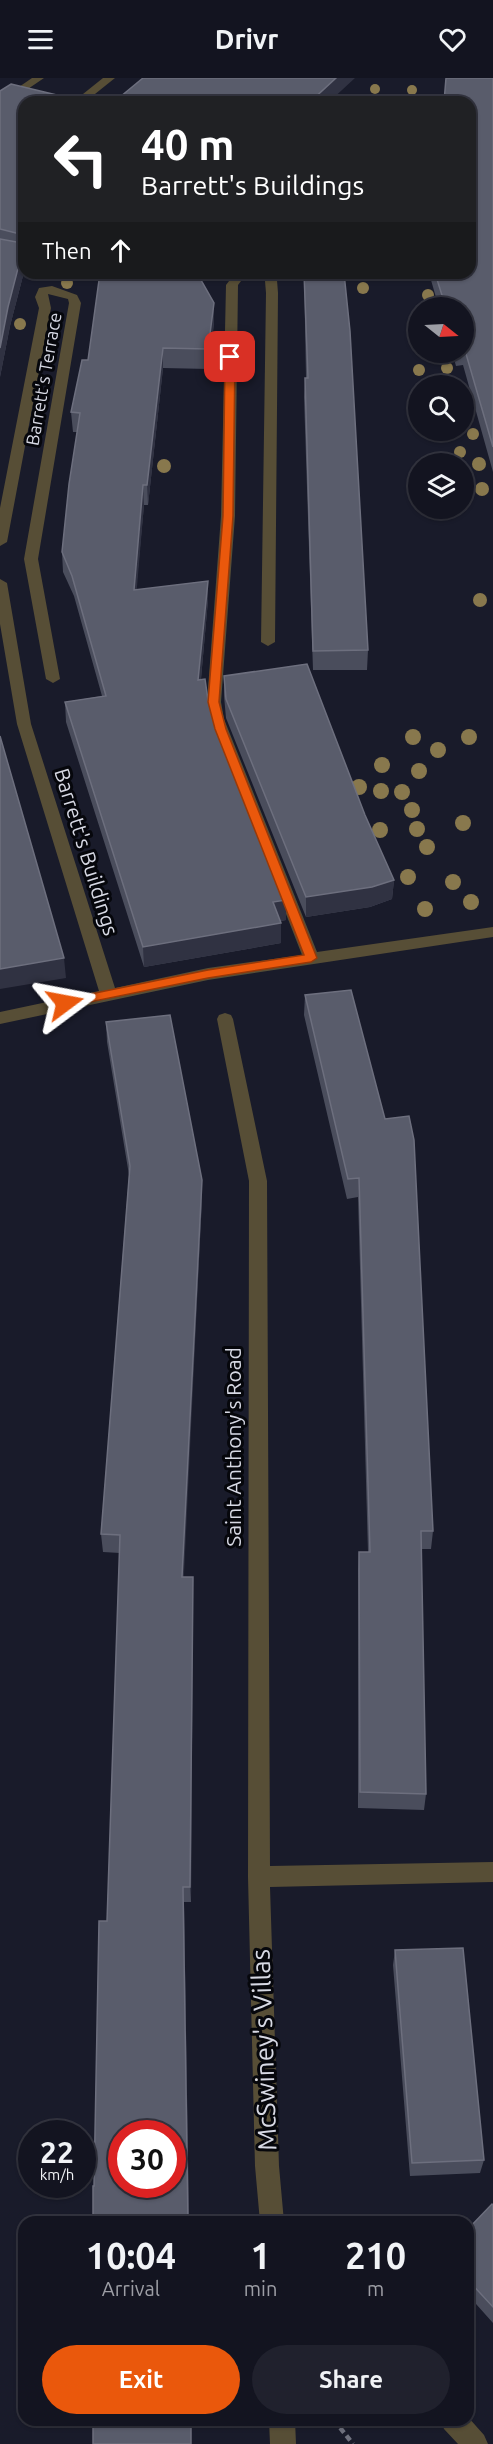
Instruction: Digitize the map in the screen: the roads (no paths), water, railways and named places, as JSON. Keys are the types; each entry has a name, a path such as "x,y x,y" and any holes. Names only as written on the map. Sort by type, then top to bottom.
{"street":[{"path":"0,105 39,78"},
{"path":"86,96 110,78"},
{"path":"236,279 232,285 228,516 214,702 220,729 311,958"},
{"path":"268,642 272,293 270,279"},
{"name":"Barrett's Terrace","path":"0,542 45,308 41,297 43,290 52,290 73,297 75,303 31,559 53,679"},
{"name":"Barrett's Buildings","path":"0,583 24,724 108,993"},
{"path":"0,1017 108,993 311,958 493,932"},
{"name":"Saint Anthony's Road","path":"225,1019 258,1181 259,1877"},
{"path":"259,1877 493,1872"},
{"name":"McSwiney's Villas","path":"259,1877 267,2166 271,2216"},
{"path":"282,2426 283,2444"},
{"path":"458,2426 475,2444"}]}
